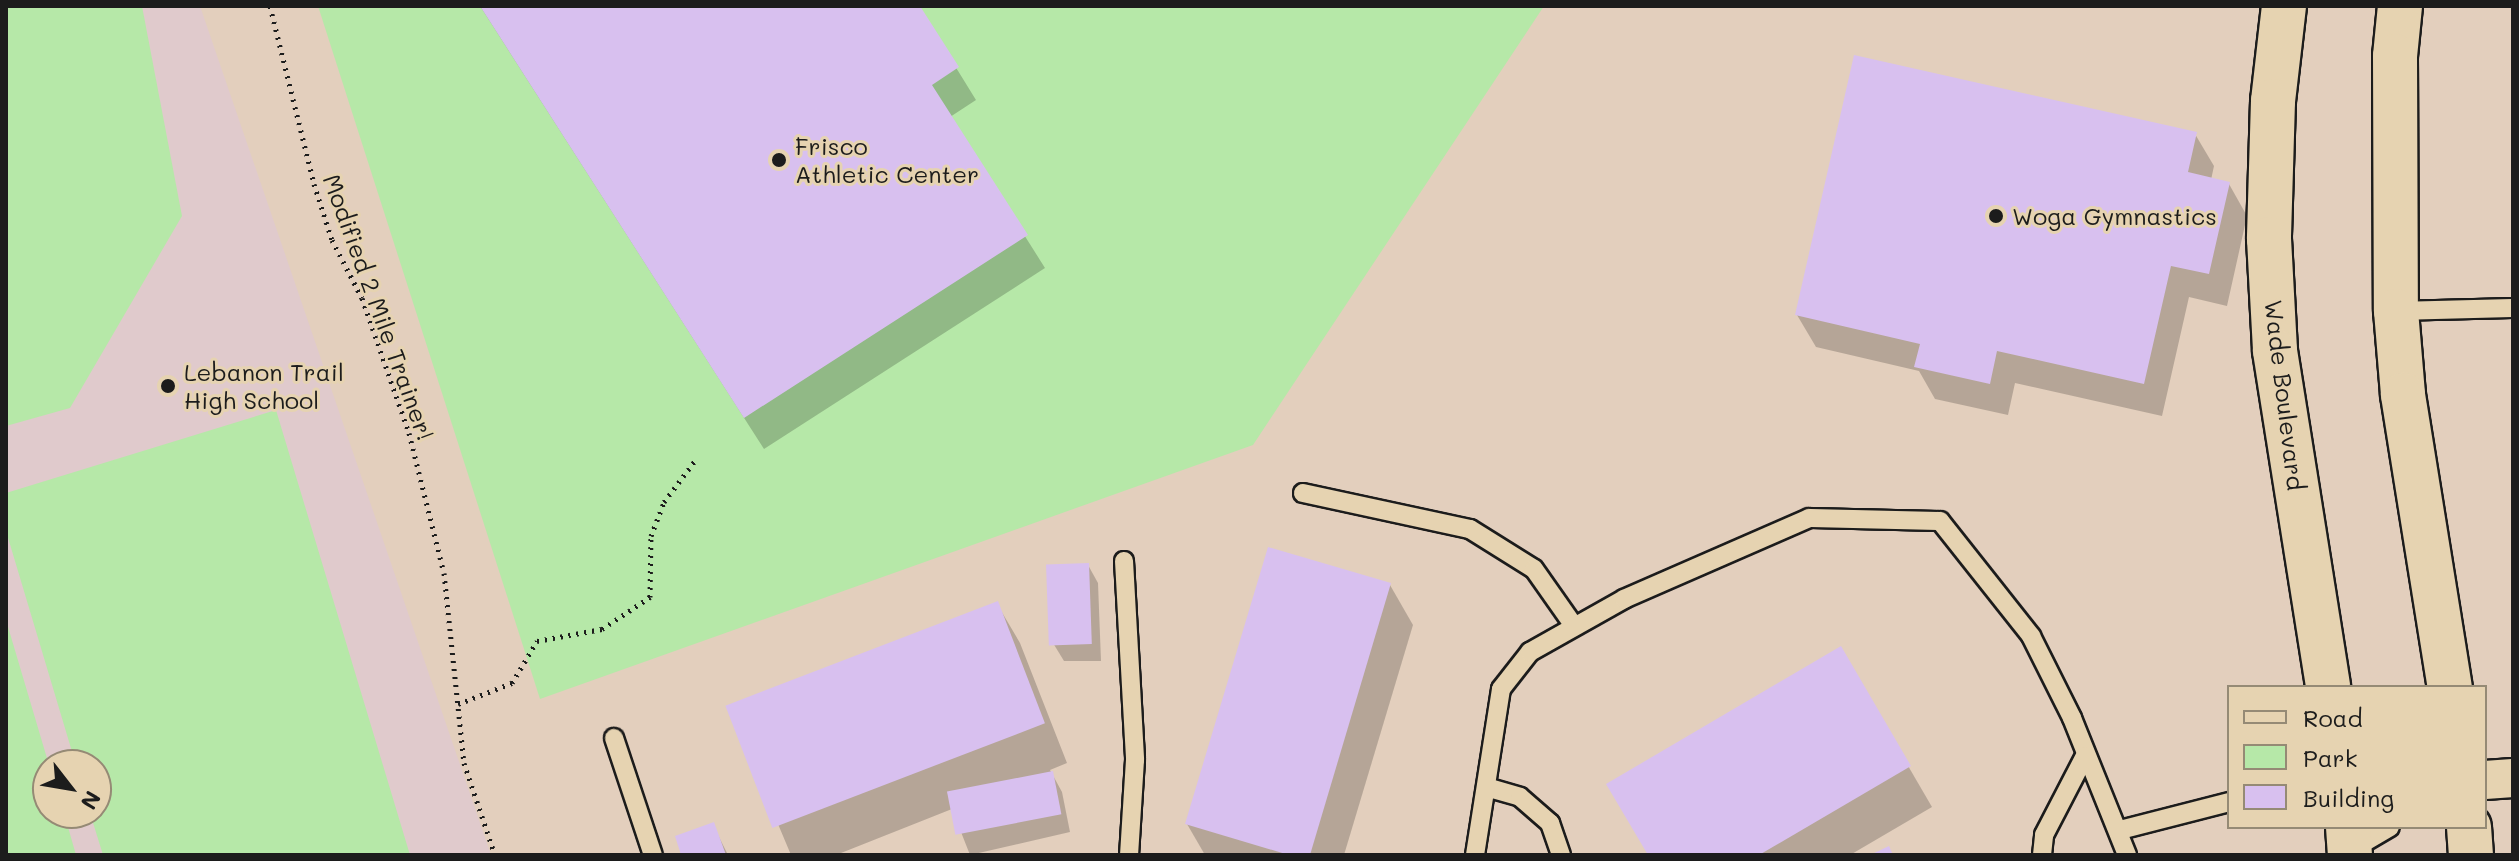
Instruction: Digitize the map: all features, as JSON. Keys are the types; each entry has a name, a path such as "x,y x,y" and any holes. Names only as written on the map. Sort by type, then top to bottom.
{"street":[{"name":"Wade Boulevard","path":"2284,6 2273,101 2269,239 2275,351 2328,685"},
{"path":"2400,6 2395,56 2396,311 2403,395 2450,685"},
{"path":"2487,780 2513,778"},
{"path":"2469,829 2471,855"}],"lane":[{"path":"2396,311 2513,308"},
{"path":"1303,493 1470,529 1534,569 1574,626"},
{"path":"1475,855 1501,689 1530,652 1574,626 1809,518 1940,521 2031,636 2120,830 2127,855"},
{"path":"1124,561 1135,760 1129,855"},
{"path":"614,738 653,855"},
{"path":"2042,855 2044,835 2085,756"},
{"path":"1486,787 1520,797 1550,823 1561,855"},
{"path":"2120,830 2227,803"},
{"path":"2345,847 2386,829"}],"path":[{"name":"Modified 2 Mile Trainer!","path":"270,6 314,184 332,240 362,298 409,433 444,573 464,763 495,855"},
{"path":"458,704 512,683 537,641 602,629 650,597 651,536 664,502 697,458"}],"shaded area":[{"name":"Lebanon Trail High School","path":"6,6 200,6 491,855 6,855"}],"green space":[{"path":"6,6 142,6 182,216 70,408 6,426"},
{"name":"Frisco Athletic Center","path":"318,6 1544,6 1253,445 540,699"},
{"path":"276,410 410,855 103,855 95,829 112,829 112,749 71,749 6,531 6,493"},
{"path":"6,620 44,749 32,749 32,829 69,829 76,855 6,855"}],"building":[{"name":"Frisco Athletic Center","path":"480,6 920,6 959,67 932,85 1028,235 744,418"},
{"name":"Woga Gymnastics","path":"1854,55 2197,132 2188,172 2230,182 2209,274 2171,266 2144,384 1997,351 1990,384 1914,367 1920,344 1795,315"},
{"path":"1268,547 1391,583 1310,855 1289,855 1185,824"},
{"path":"1089,563 1092,644 1049,645 1046,565"},
{"path":"998,601 1045,723 772,828 725,706"},
{"path":"1841,646 1911,766 1759,855 1648,855 1606,784"},
{"path":"1053,771 1061,814 955,835 947,792"},
{"path":"714,822 726,855 681,855 675,836"},
{"path":"1889,846 1893,855 1870,855"}],"place":[{"name":"Frisco Athletic Center","path":"779,160"},
{"name":"Woga Gymnastics","path":"1996,216"},
{"name":"Lebanon Trail High School","path":"168,386"}]}
